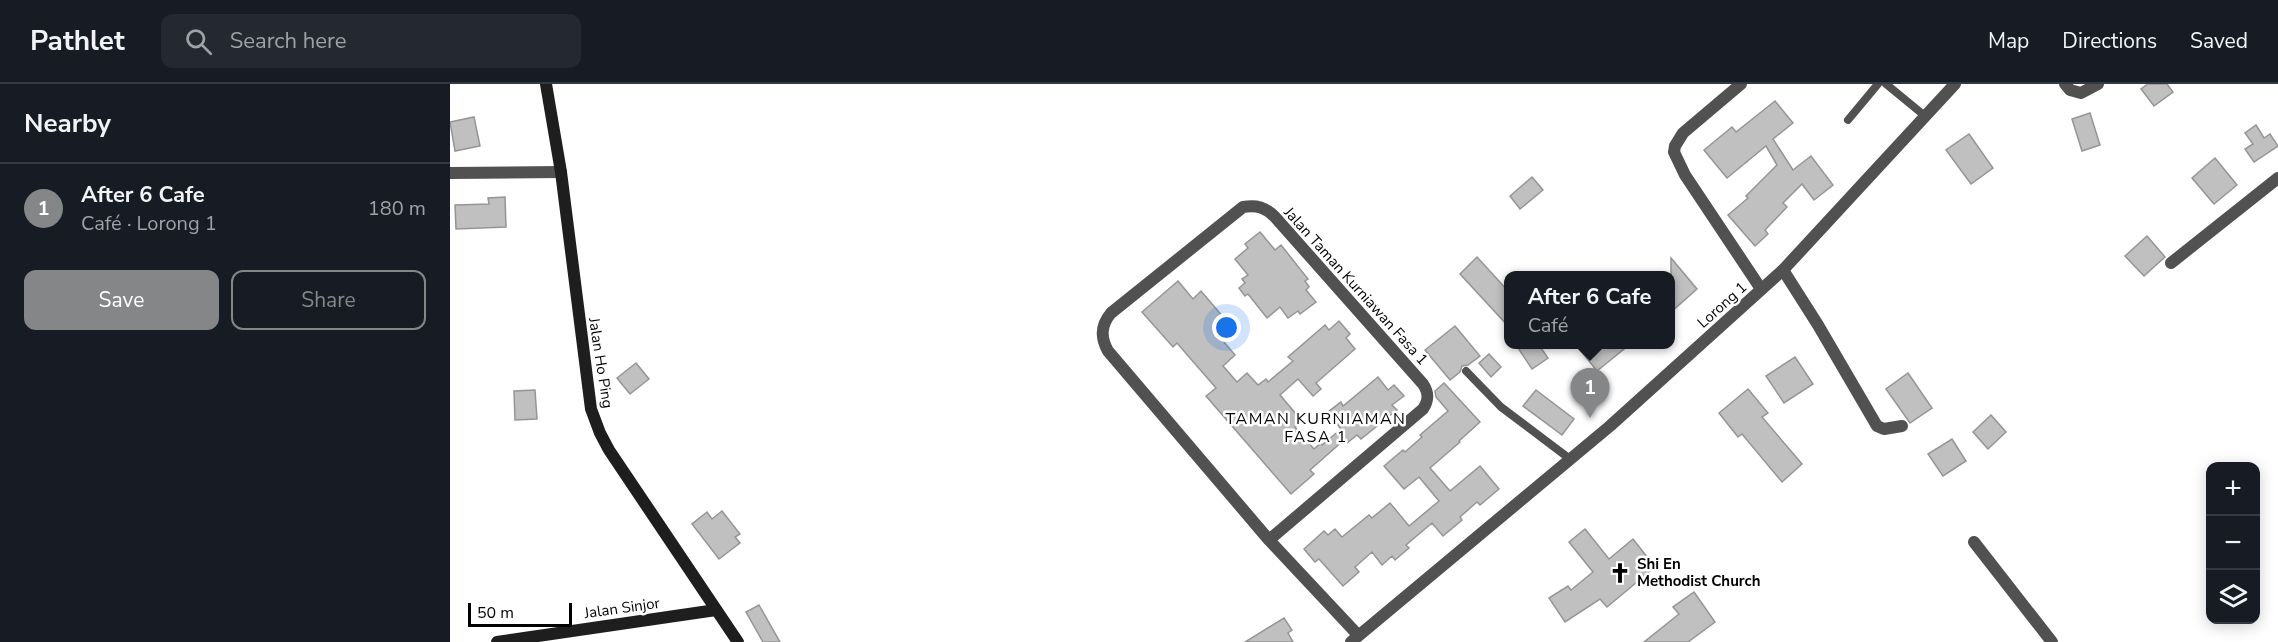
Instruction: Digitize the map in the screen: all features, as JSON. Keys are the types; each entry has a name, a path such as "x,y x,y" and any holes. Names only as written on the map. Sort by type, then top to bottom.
{"street":[{"name":"Jalan Ho Ping","path":"546,84 561,172 591,409 609,450 738,642"},
{"path":"1741,84 1683,133 1674,152 1685,175 1761,289"},
{"name":"Lorong 1","path":"1355,639 1610,426 1783,270 1954,84"},
{"path":"2065,84 2070,90 2081,93 2098,84"},
{"path":"450,173 561,172"},
{"path":"2171,263 2278,178"},
{"name":"Jalan Taman Kurniawan Fasa 1","path":"1269,540 1423,409 1428,394 1423,384 1275,217 1261,206 1252,205 1243,207 1111,313 1106,319 1102,335 1108,351 1269,540 1355,639"},
{"path":"1783,270 1878,426 1884,429 1902,426"},
{"path":"1974,542 2052,642"},
{"name":"Jalan Sinjor","path":"497,642 716,610"}],"lane":[{"path":"1848,120 1878,84"},
{"path":"1886,84 1925,116"},
{"path":"1466,371 1501,407 1570,459"}],"building":[{"path":"2148,84 2167,84 2173,92 2154,106 2141,89"},
{"path":"1775,101 1793,123 1773,139 1793,170 1811,156 1833,185 1814,200 1802,184 1783,203 1787,207 1765,230 1768,234 1755,246 1728,215 1748,198 1746,196 1777,165 1766,146 1727,178 1704,150 1732,127 1736,132"},
{"path":"2090,113 2100,145 2082,151 2072,119"},
{"path":"474,117 480,146 455,151 450,122"},
{"path":"2256,125 2264,138 2270,134 2278,146 2254,162 2245,149 2253,144 2245,133"},
{"path":"1969,134 1993,168 1971,184 1946,150"},
{"path":"2215,158 2237,185 2214,204 2192,178"},
{"path":"1532,177 1543,190 1520,209 1510,196"},
{"path":"505,197 506,227 456,229 455,205 489,204 488,198"},
{"path":"1260,232 1275,250 1281,245 1308,279 1305,281 1309,287 1306,290 1316,302 1300,314 1298,311 1288,318 1280,307 1267,318 1248,294 1245,296 1239,288 1245,283 1242,279 1248,275 1235,259 1248,248 1245,244"},
{"path":"2147,236 2165,257 2144,276 2125,256"},
{"path":"1477,257 1504,287 1504,322 1460,274"},
{"path":"1671,258 1697,289 1675,308 1675,271 1671,271"},
{"path":"1178,281 1193,299 1201,291 1236,332 1224,342 1235,355 1223,366 1237,382 1247,373 1258,385 1266,379 1268,382 1293,361 1288,357 1325,325 1329,330 1339,321 1350,334 1346,338 1355,349 1316,383 1321,389 1313,396 1298,379 1280,395 1302,421 1295,427 1314,449 1341,429 1328,412 1341,402 1343,406 1378,377 1388,390 1394,385 1404,396 1392,405 1397,410 1361,439 1357,435 1347,443 1344,440 1310,470 1314,474 1291,494 1206,396 1216,388 1177,343 1173,347 1142,312"},
{"path":"1455,326 1480,356 1468,365 1462,366 1460,372 1450,380 1425,350"},
{"path":"1519,349 1542,349 1548,358 1532,369"},
{"path":"1579,349 1624,349 1597,371"},
{"path":"1489,354 1501,367 1491,377 1479,363"},
{"path":"1795,357 1813,384 1784,403 1766,376"},
{"path":"636,363 649,379 630,394 617,378"},
{"path":"1908,373 1932,408 1910,423 1886,389"},
{"path":"1444,383 1480,422 1430,468 1450,491 1480,466 1499,489 1480,505 1477,502 1460,517 1462,520 1443,536 1432,523 1406,545 1409,548 1395,560 1392,556 1382,565 1372,552 1355,567 1359,572 1343,586 1319,559 1315,562 1304,549 1324,531 1328,535 1335,529 1342,537 1369,515 1372,518 1390,503 1409,526 1439,501 1419,477 1404,489 1384,466 1403,450 1405,452 1422,437 1420,435 1448,411 1436,397 1435,391"},
{"path":"1748,389 1768,413 1762,417 1802,464 1782,482 1742,434 1738,437 1719,413"},
{"path":"535,390 537,419 515,420 514,391"},
{"path":"1536,390 1574,419 1562,435 1523,406"},
{"path":"1991,415 2006,432 1988,449 1973,432"},
{"path":"1952,439 1966,461 1943,476 1928,454"},
{"path":"722,511 740,534 735,537 740,543 719,559 692,524 707,512 712,519"},
{"path":"1585,529 1609,559 1633,539 1655,567 1607,607 1600,599 1565,622 1549,598 1568,586 1571,590 1593,572 1569,542"},
{"path":"1694,592 1715,622 1688,642 1644,642 1679,614 1673,607"},
{"path":"759,605 780,642 763,642 746,612"},
{"path":"1284,618 1292,630 1288,633 1293,642 1245,642"}],"place":[{"name":"After 6 Cafe","path":"1590,418"},
{"name":"Shi En Methodist Church","path":"1620,573"}],"district":[{"name":"TAMAN KURNIAMAN FASA 1","path":"1316,427"}]}
